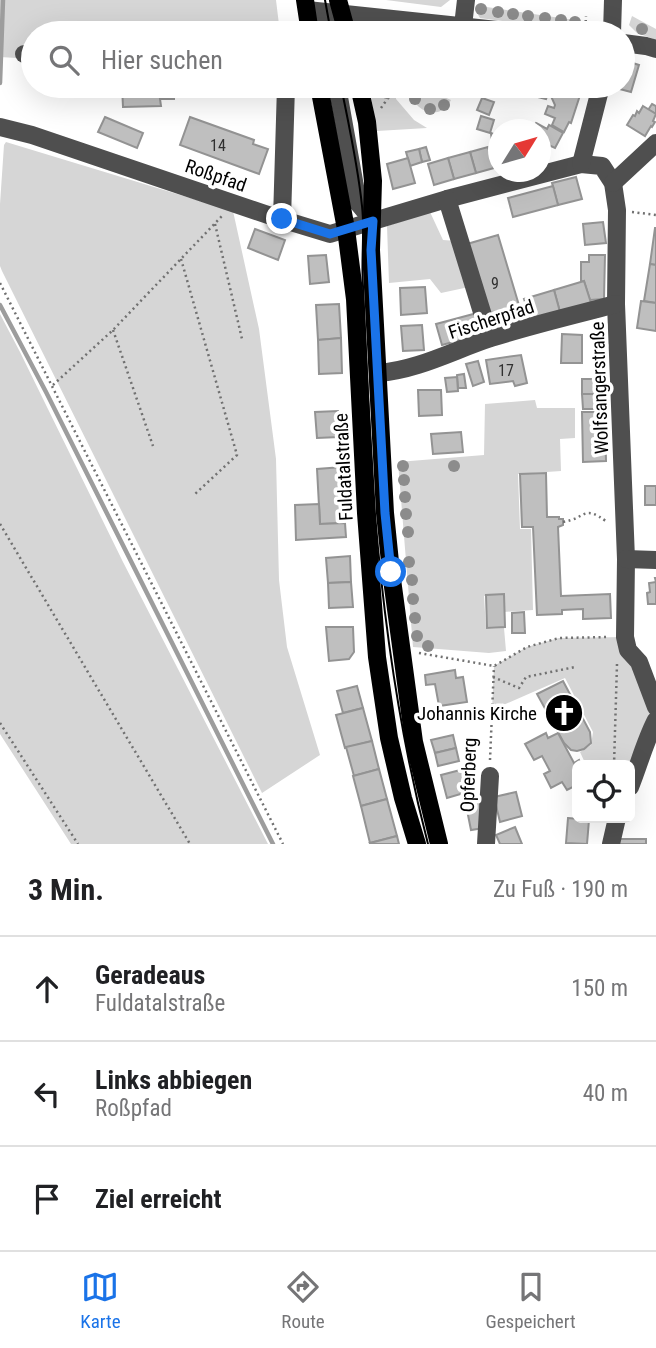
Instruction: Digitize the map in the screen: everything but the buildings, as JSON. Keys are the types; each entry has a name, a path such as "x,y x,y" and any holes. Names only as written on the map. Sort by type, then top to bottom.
{"main road":[{"name":"Fuldatalstraße","path":"321,98 346,229 355,299 366,513 377,657 389,738 417,844"},
{"name":"Fuldatalstraße","path":"361,98 373,181 371,250 385,513 391,572 414,743 439,844"}],"street":[{"path":"464,21 466,0"},
{"path":"612,21 613,0"},
{"path":"306,5 340,7 431,21"},
{"path":"306,5 318,21"},
{"path":"635,45 656,49"},
{"path":"282,219 286,98"},
{"path":"339,98 358,203 373,221"},
{"path":"598,98 581,164 602,166 613,183 656,143"},
{"name":"Roßpfad","path":"0,127 32,135 330,234 447,199 581,164"},
{"name":"Wolfsangerstraße","path":"613,183 617,210 616,304 626,559 625,637 628,650 648,662 656,707"},
{"path":"447,199 490,338"},
{"path":"346,229 358,203"},
{"name":"Fischerpfad","path":"378,373 440,358 490,338 616,304"},
{"path":"626,559 656,559"},
{"path":"635,772 648,734 656,720"},
{"name":"Opferberg","path":"486,844 490,776"},
{"path":"611,844 616,823"}],"path":[{"path":"586,16 586,21"},
{"path":"377,115 388,98"},
{"path":"53,386 113,330 234,203"},
{"path":"617,210 656,215"},
{"path":"215,224 242,339"},
{"path":"181,259 237,455 195,494"},
{"path":"0,283 283,844"},
{"path":"113,330 153,446"},
{"path":"563,522 574,520 584,513 594,513 607,522"},
{"path":"0,524 190,844"},
{"path":"415,652 494,666 527,646 559,638 625,637"},
{"path":"614,760 617,664"},
{"name":"Opferberg","path":"490,776 494,666"},
{"path":"493,677 519,688 526,677 575,667"},
{"path":"0,723 78,844"}],"shaded area":[{"path":"0,0 276,0 279,21 21,21 21,58 0,57"},
{"path":"386,0 450,0 441,7"},
{"path":"480,6 581,21 503,21 480,18 476,11"},
{"path":"632,16 656,29 656,40 637,33 635,21 630,21"},
{"path":"371,98 396,98 414,120 427,128 377,131"},
{"path":"412,99 451,100 441,111 428,112"},
{"path":"6,142 233,211 259,329 276,459 279,580 287,647 320,755 262,793 0,266 0,204"},
{"path":"430,212 443,240 457,241 469,287 441,293 430,279 389,283 387,226"},
{"path":"0,314 123,562 268,844 71,844 0,734"},
{"path":"535,400 537,408 575,408 575,438 560,439 561,471 518,474 520,529 531,529 533,610 504,612 502,595 484,596 486,629 504,628 506,651 489,653 413,647 398,462 484,455 485,404"},
{"path":"625,637 656,707 632,760 584,760 580,752 591,745 593,732 565,678 492,710 494,666 527,647 559,638"}],"waterway":[{"path":"0,83 3,0"},
{"path":"0,305 273,844"}],"tram line":[{"path":"325,0 329,21"},
{"path":"343,98 356,161 363,216 368,400 383,597 401,721 428,844"}],"place":[{"name":"Johannis Kirche","path":"564,713"}],"route":[{"path":"282,219 330,234 373,221 371,250 385,513 391,572"}]}
